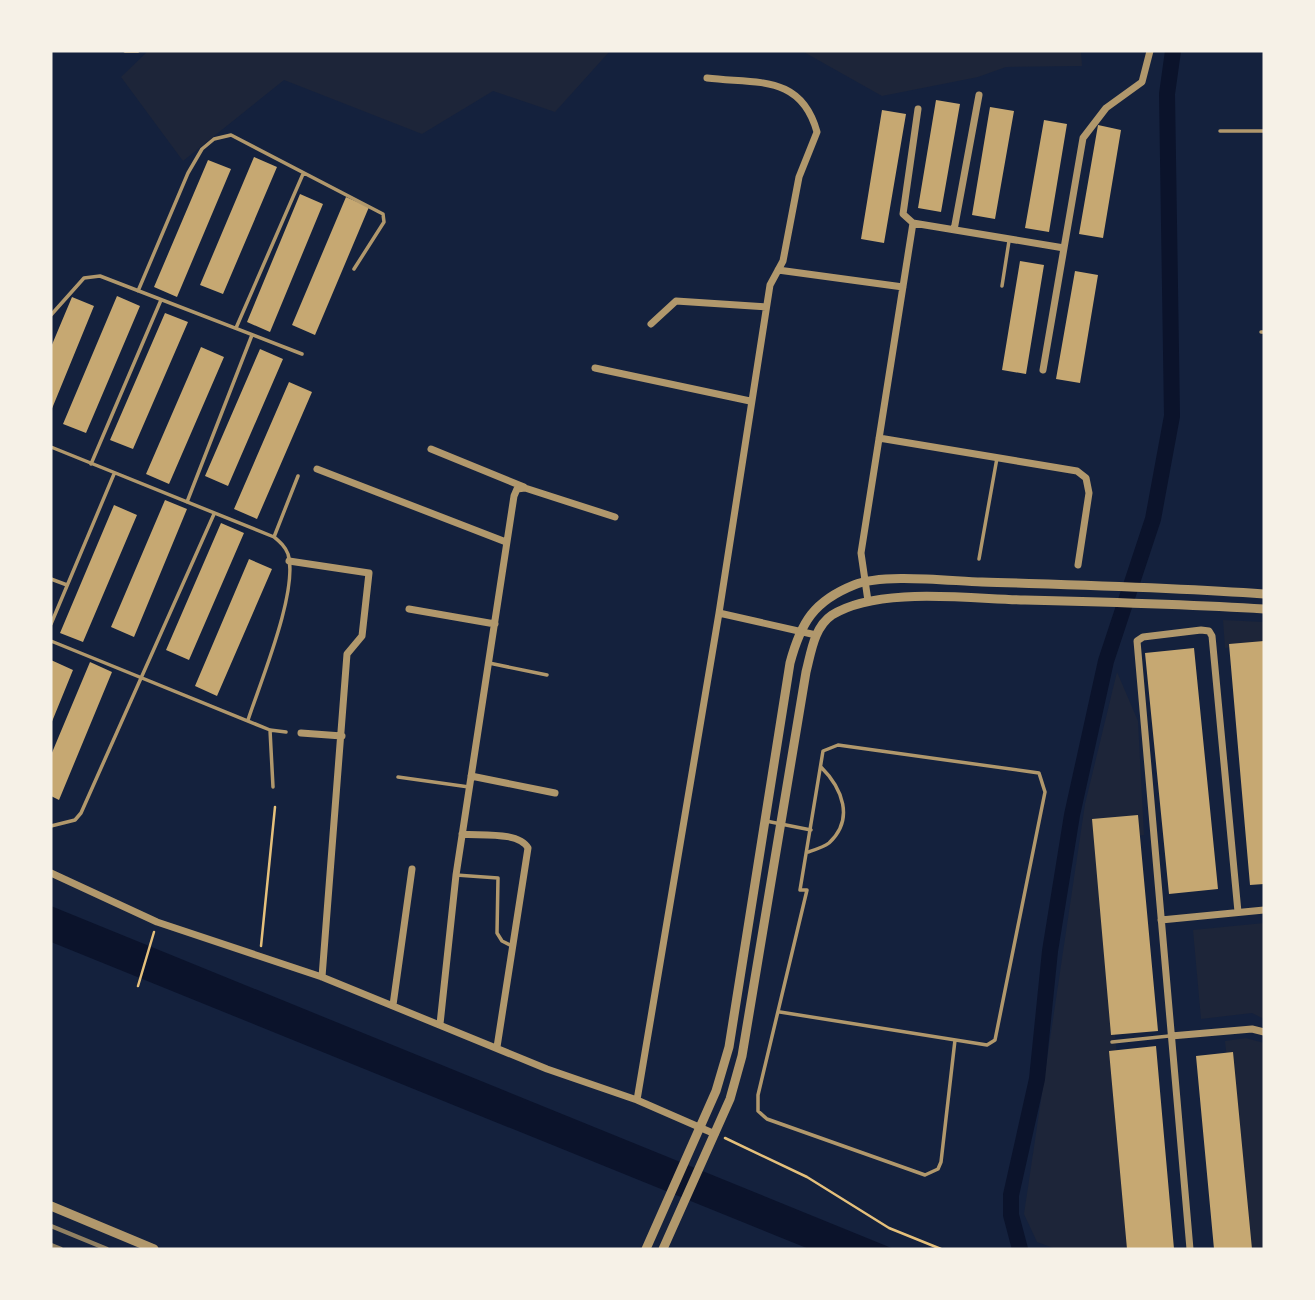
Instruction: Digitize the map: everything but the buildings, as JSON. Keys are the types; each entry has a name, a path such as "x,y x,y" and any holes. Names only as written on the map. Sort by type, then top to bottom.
{"street":[{"path":"1043,370 1083,138 1106,108 1142,82 1150,51"},
{"path":"637,1100 719,613 770,285 788,240 799,177 817,131 805,101 789,89 707,78"},
{"path":"954,230 979,95"},
{"path":"918,109 903,214 913,223 1064,247"},
{"path":"868,601 861,553 913,223"},
{"path":"778,270 903,287"},
{"path":"651,324 676,300 766,307"},
{"path":"595,368 750,401"},
{"path":"879,438 1077,471 1086,478 1089,493 1078,565"},
{"path":"431,449 525,488 615,517"},
{"path":"317,469 506,542"},
{"path":"440,1024 456,875 513,496 517,489 525,488"},
{"path":"289,561 369,573 362,636 346,654 322,977"},
{"path":"646,1249 701,1128 729,1046 790,663 799,630 821,602 864,583 915,580 1181,587 1264,594"},
{"path":"663,1249 715,1134 742,1056 783,824 806,672 816,635 830,616 868,601 917,598 1178,604 1264,609"},
{"path":"410,609 495,624"},
{"path":"719,613 816,635"},
{"path":"1190,1249 1137,641 1143,637 1201,630 1209,631 1212,636 1238,912"},
{"path":"301,733 342,736"},
{"path":"471,776 555,793"},
{"path":"463,834 513,838 526,843 528,848 497,1046"},
{"path":"393,1005 412,869"},
{"path":"51,873 157,922 322,977 497,1046 547,1069 637,1100 715,1134"},
{"path":"1161,920 1264,910"},
{"path":"1171,1036 1252,1029 1264,1032"},
{"path":"51,1206 153,1249"}],"lane":[{"path":"125,51 138,51"},
{"path":"1220,131 1264,131"},
{"path":"138,291 188,173 202,149 214,139 231,135 383,214 384,222 354,269"},
{"path":"236,328 303,174"},
{"path":"1002,286 1009,239"},
{"path":"51,315 69,291 89,276 100,276 302,354"},
{"path":"90,464 161,300"},
{"path":"187,502 252,335"},
{"path":"51,447 274,537 284,546 289,561 283,614 248,720"},
{"path":"979,559 997,457"},
{"path":"51,624 114,473"},
{"path":"274,537 298,476"},
{"path":"51,825 75,820 81,813 214,513"},
{"path":"51,579 67,585"},
{"path":"51,640 270,730 286,732"},
{"path":"489,663 547,675"},
{"path":"270,730 273,787"},
{"path":"780,1012 987,1045 995,1040 1045,792 1039,773 838,745 823,751 800,890 807,890 780,1012 758,1095 758,1111 766,1118 839,1147 925,1175 938,1169 942,1162 955,1040"},
{"path":"807,853 828,843 840,825 844,800 837,783 821,767"},
{"path":"398,777 470,788"},
{"path":"766,821 810,830"},
{"path":"456,875 498,878 497,933 502,941 514,947"},
{"path":"1112,1042 1171,1036"}],"path":[{"path":"260,956 275,807"},
{"path":"138,986 154,933"},
{"path":"715,1134 807,1177 889,1228 941,1249"}],"shaded area":[{"path":"148,51 610,51 555,112 493,91 422,134 284,80 183,161 121,77"},
{"path":"802,51 1081,51 1082,66 1006,67 978,77 882,96"},
{"path":"1223,620 1264,622 1264,717 1256,646 1225,648"},
{"path":"1117,672 1138,721 1144,835 1099,840 1133,1249 1056,1249 1037,1242 1024,1214 1085,804"},
{"path":"51,906 894,1249 809,1249 51,942"},
{"path":"1264,923 1264,1019 1252,1013 1201,1019 1193,930"},
{"path":"1246,1038 1264,1043 1264,1249 1247,1249 1225,1041"}],"waterway":[{"path":"1020,1249 1011,1215 1011,1195 1037,1079 1050,951 1072,815 1106,661 1153,519 1172,416 1167,94 1173,51"}],"railway":[{"path":"51,1226 107,1249"},
{"path":"51,1245 61,1249"}]}
